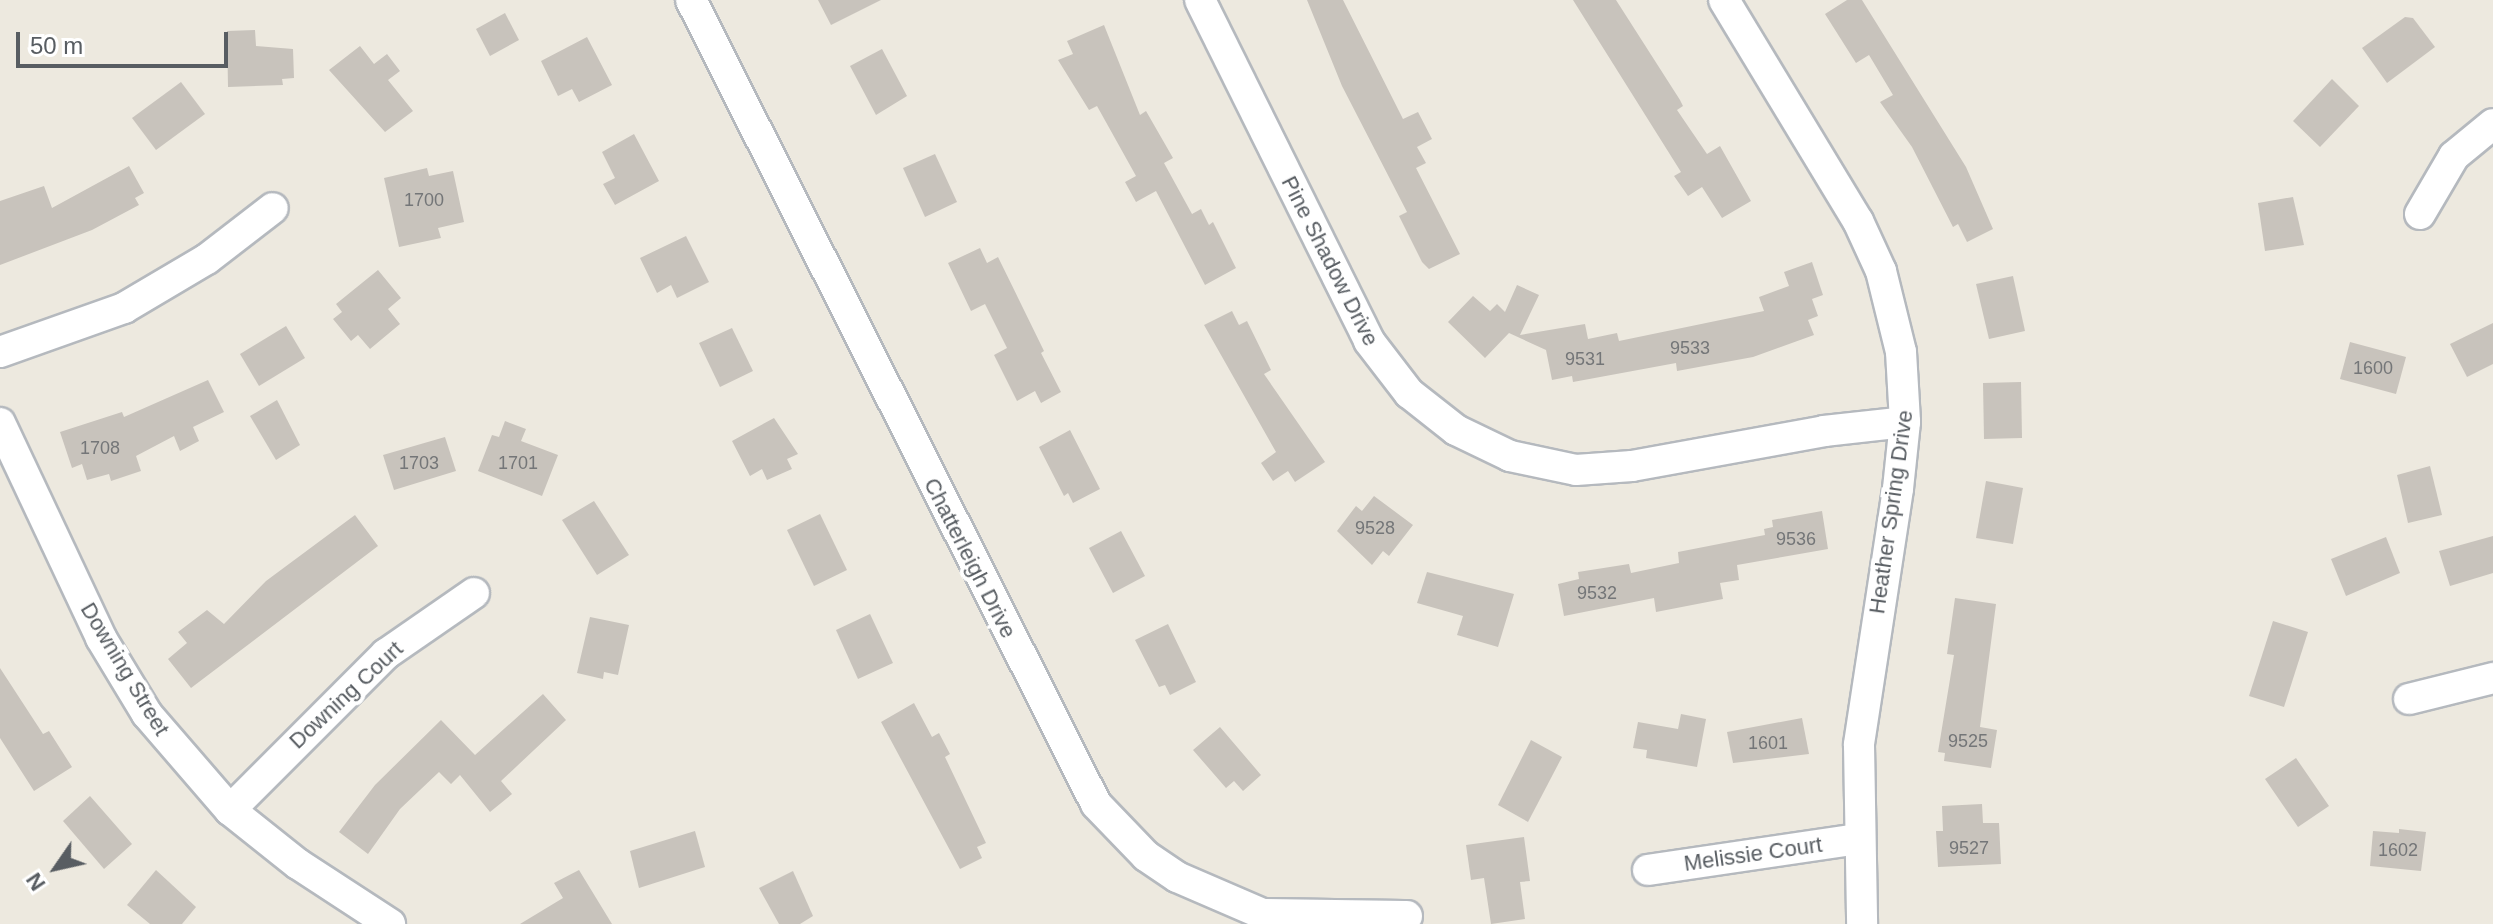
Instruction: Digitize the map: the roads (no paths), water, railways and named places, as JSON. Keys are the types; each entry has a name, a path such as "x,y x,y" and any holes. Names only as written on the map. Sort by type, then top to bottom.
{"street":[{"name":"Chatterleigh Drive","path":"691,0 1083,783 1146,856 1177,877 1252,917 1407,916"},
{"name":"Pine Shadow Drive","path":"1200,0 1369,341 1409,393 1456,430 1510,456 1576,470 1632,466 1824,431 1905,422"},
{"name":"Heather Spring Drive","path":"1724,0 1858,221 1881,271 1901,352 1905,422 1862,714 1858,839 1862,924"},
{"path":"2420,214 2454,156 2493,124"},
{"path":"0,352 124,308 207,259 273,208"},
{"name":"Downing Street","path":"0,423 108,651 147,714 230,810 298,864 390,924"},
{"name":"Downing Court","path":"230,810 386,654 474,593"},
{"path":"2409,699 2493,678"},
{"name":"Melissie Court","path":"1648,870 1858,839"}]}
